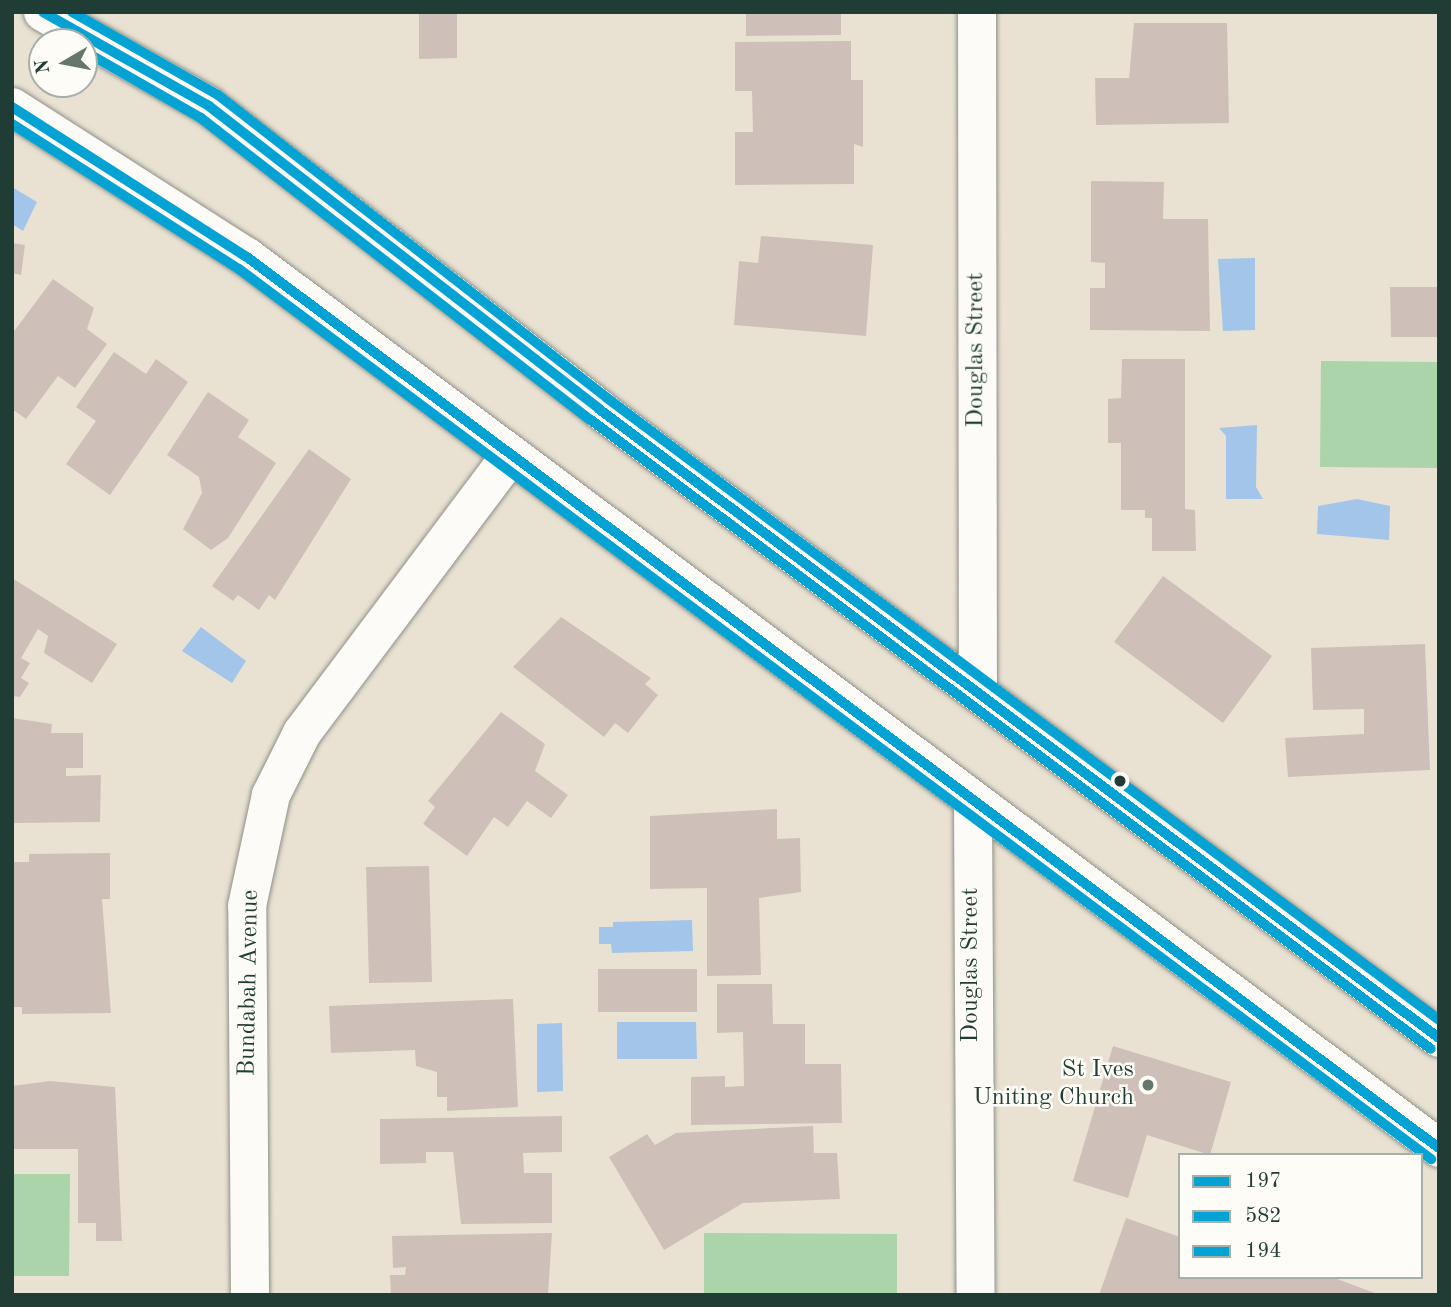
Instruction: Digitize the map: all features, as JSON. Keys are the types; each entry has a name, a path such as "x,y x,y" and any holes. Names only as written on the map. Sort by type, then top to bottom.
{"main road":[{"path":"43,12 209,106 599,409 978,688 1439,1038"},
{"name":"Douglas Street","path":"977,12 978,688"},
{"path":"12,107 247,257 973,803 1439,1148"},
{"name":"Bundabah Avenue","path":"250,1295 247,905 271,795 302,733 510,456"},
{"name":"Douglas Street","path":"973,803 976,1295"}],"green space":[{"path":"1321,361 1439,362 1439,468 1320,467"},
{"path":"12,1174 70,1174 69,1276 12,1276"},
{"path":"704,1233 897,1234 897,1295 704,1295"}],"water":[{"path":"12,187 37,202 23,231 12,224"},
{"path":"1255,258 1255,330 1223,331 1218,259"},
{"path":"1257,425 1256,487 1263,499 1226,499 1226,436 1219,428"},
{"path":"1357,499 1390,506 1389,540 1317,534 1318,506"},
{"path":"201,627 246,661 232,683 182,651"},
{"path":"692,920 693,951 612,953 611,944 599,944 599,927 613,927 613,922"},
{"path":"617,1022 696,1022 697,1059 617,1059"},
{"path":"562,1023 563,1091 537,1092 537,1024"}],"building":[{"path":"419,12 457,12 457,58 419,59"},
{"path":"746,12 841,12 841,35 746,36"},
{"path":"1134,23 1227,23 1229,123 1096,125 1095,78 1129,78"},
{"path":"851,41 851,80 863,80 863,147 854,144 854,184 735,185 735,132 753,132 752,91 735,91 735,42"},
{"path":"1091,181 1164,182 1163,219 1208,219 1210,331 1090,330 1090,288 1105,288 1105,263 1091,262"},
{"path":"761,236 873,245 866,336 734,325 739,261 758,263"},
{"path":"12,243 25,245 21,275 12,273"},
{"path":"53,279 94,308 87,329 107,344 75,388 58,376 26,419 12,409 12,334"},
{"path":"1390,287 1439,287 1439,337 1391,337"},
{"path":"114,352 146,374 156,359 188,382 110,495 66,464 96,421 76,407"},
{"path":"1122,359 1185,359 1185,509 1195,510 1196,551 1152,551 1152,518 1145,518 1145,510 1121,510 1121,443 1108,443 1108,399 1121,398"},
{"path":"208,392 249,420 238,437 276,463 228,538 211,550 183,529 202,493 199,477 167,455"},
{"path":"309,449 351,479 275,600 269,595 259,610 238,595 233,601 212,586"},
{"path":"1163,576 1272,656 1223,723 1114,642"},
{"path":"12,578 117,644 92,683 44,653 48,636 38,629 21,658 30,663 21,678 29,683 20,697 12,696"},
{"path":"561,617 651,678 645,684 658,695 628,733 615,723 604,737 513,667"},
{"path":"1425,644 1430,770 1288,777 1285,738 1364,734 1364,709 1313,710 1311,648"},
{"path":"501,712 545,744 535,771 568,795 551,818 527,801 508,827 494,817 467,856 423,824 435,807 428,801"},
{"path":"12,718 52,724 51,733 83,733 83,768 66,768 66,776 101,775 100,822 12,823"},
{"path":"777,809 777,839 800,838 801,892 759,898 761,975 707,976 707,888 650,889 650,816"},
{"path":"110,853 110,899 102,899 111,1013 22,1014 22,1007 12,1007 12,862 29,862 29,854"},
{"path":"429,866 432,982 369,983 366,867"},
{"path":"598,969 697,969 697,1012 598,1012"},
{"path":"717,984 772,984 773,1024 805,1024 805,1064 841,1064 842,1123 691,1125 691,1077 725,1076 725,1087 744,1086 743,1032 717,1033"},
{"path":"513,999 518,1107 447,1111 447,1097 437,1097 437,1072 416,1066 415,1050 331,1053 329,1006"},
{"path":"1113,1046 1231,1082 1211,1153 1147,1135 1128,1198 1073,1181"},
{"path":"50,1081 115,1087 122,1241 96,1241 96,1223 78,1223 78,1149 12,1149 12,1086"},
{"path":"562,1116 562,1152 523,1153 524,1173 552,1173 552,1223 461,1224 453,1152 426,1152 426,1163 380,1164 380,1119"},
{"path":"813,1126 814,1153 837,1153 840,1199 743,1203 664,1250 609,1157 647,1134 655,1145 676,1133"},
{"path":"1126,1218 1178,1236 1178,1279 1337,1279 1380,1295 1099,1295"},
{"path":"552,1233 548,1295 391,1295 390,1275 405,1275 406,1267 393,1268 392,1236"}],"transit line":[{"name":"197","path":"43,12 209,106 599,409 1439,1038"},
{"name":"194","path":"72,12 218,95 607,398 1439,1020"},
{"name":"582","path":"98,59 201,118 591,420 1431,1049"},
{"name":"197","path":"12,107 247,257 1439,1148"},
{"name":"582","path":"12,124 239,269 1423,1153"},
{"name":"582","path":"1423,1153 1431,1159"}],"place":[{"name":"St Ives Uniting Church","path":"1148,1085"}]}
